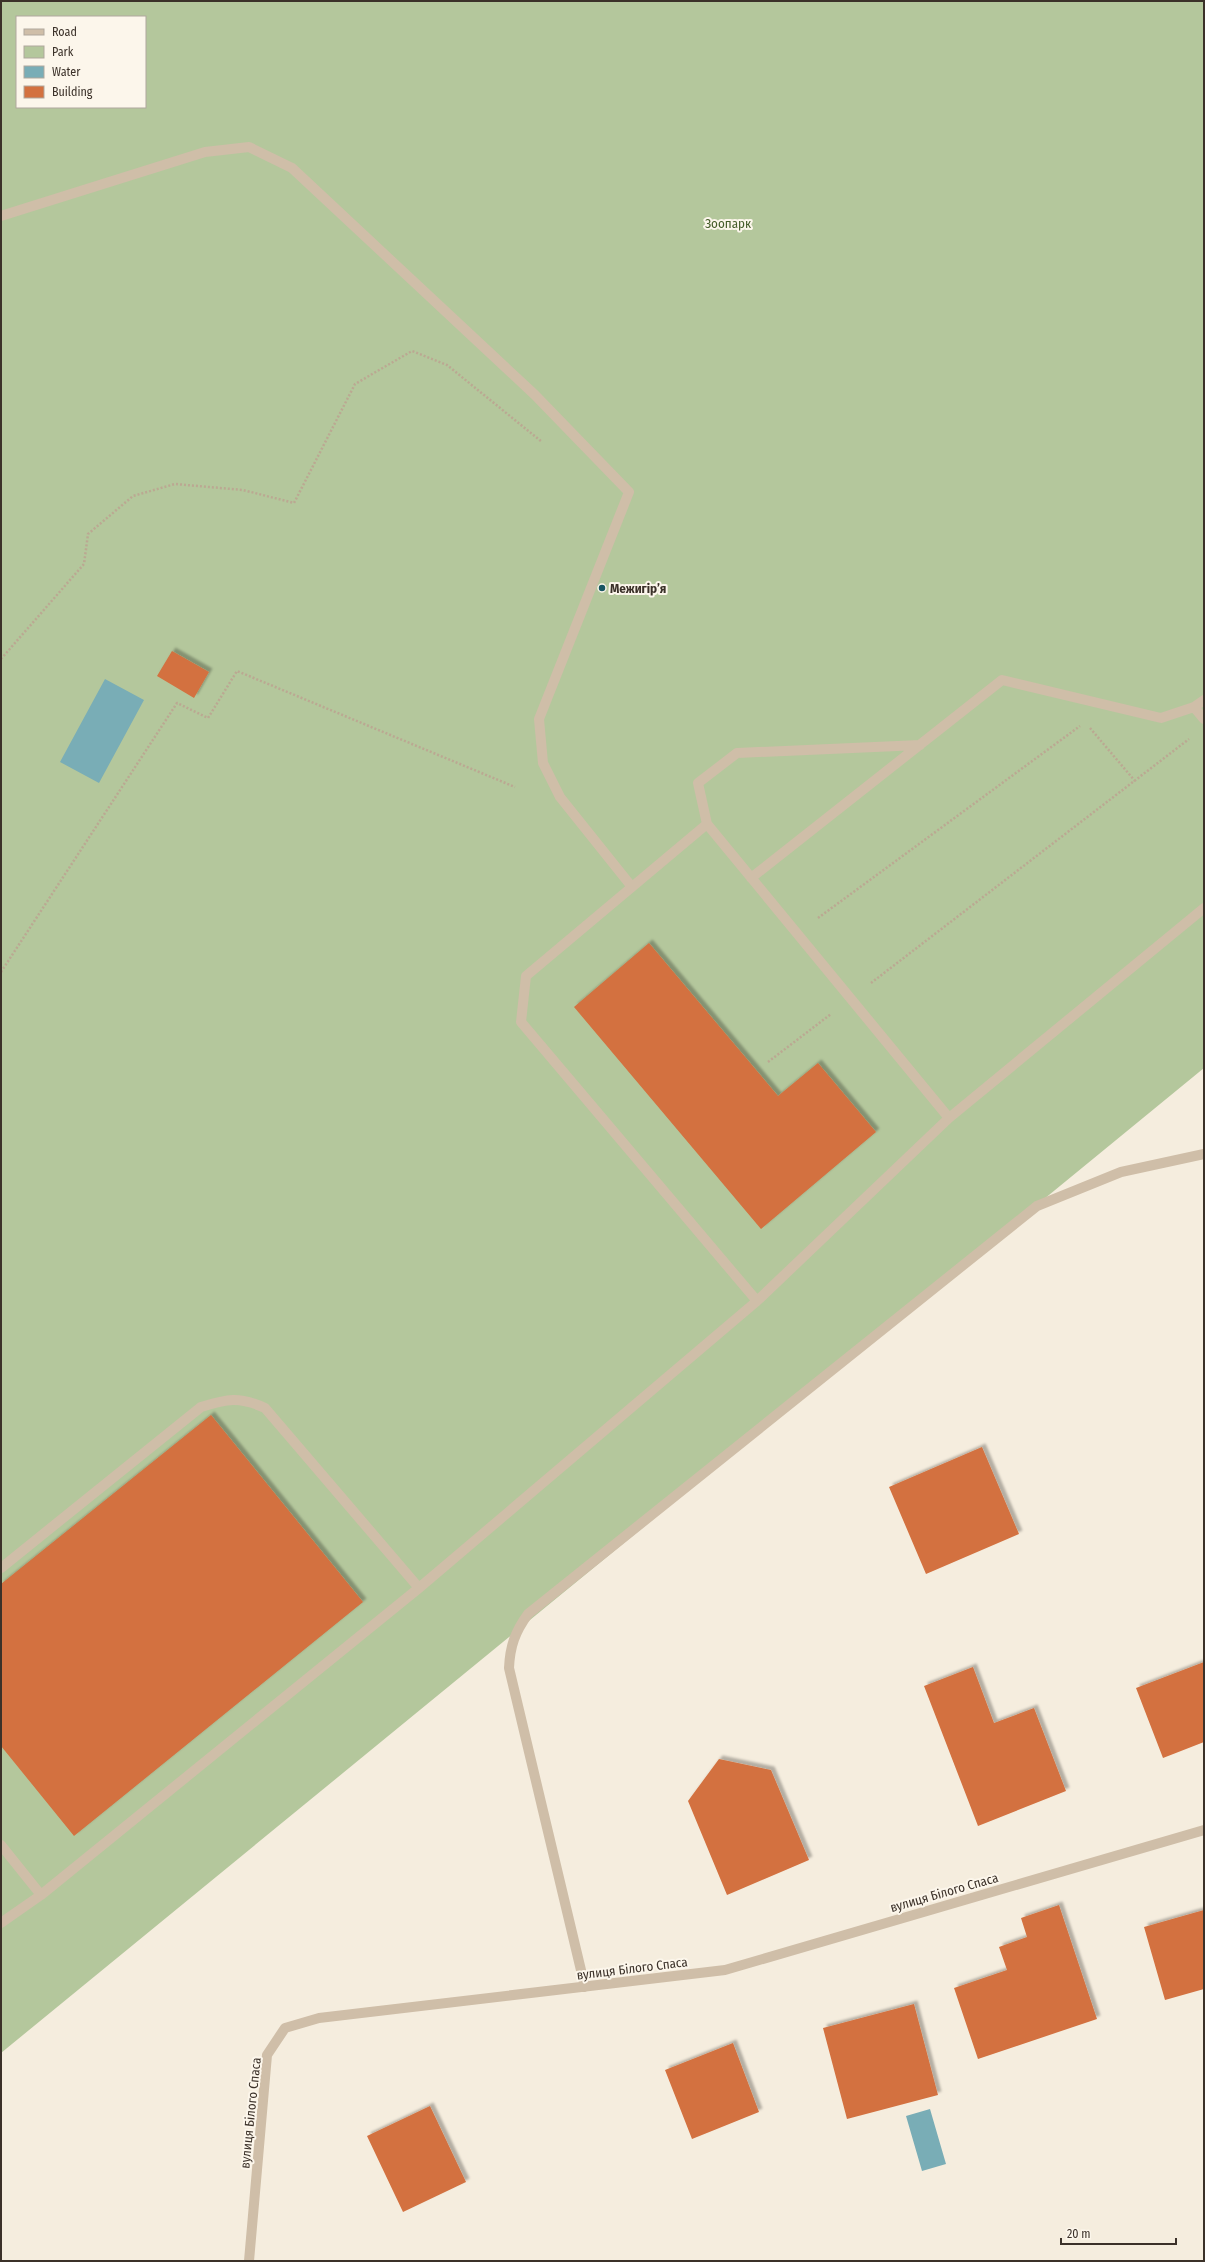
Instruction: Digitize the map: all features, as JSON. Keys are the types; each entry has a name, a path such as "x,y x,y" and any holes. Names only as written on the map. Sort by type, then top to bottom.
{"street":[{"path":"1,216 205,152 250,147 292,168 535,395 629,492 539,719 543,763 560,797 632,887"},
{"path":"752,878 1002,680 1161,718 1194,707 1204,700"},
{"path":"1194,707 1204,719"},
{"path":"920,745 737,753 698,783 707,824 949,1118"},
{"path":"707,824 526,976 521,1022 757,1301"},
{"path":"1,1923 41,1895 419,1588 757,1301 949,1118 1204,908"},
{"path":"585,1987 509,1668 509,1649 516,1631 528,1614 1037,1206 1120,1172 1204,1154"},
{"path":"1,1568 201,1407 226,1399 248,1400 265,1408 419,1588"},
{"name":"вулиця Білого Спаса","path":"249,2261 267,2055 285,2028 319,2018 725,1970 1204,1830"},
{"path":"1,1845 41,1895"}],"path":[{"path":"1,659 84,564 88,534 133,496 175,484 243,490 294,503 355,384 412,351 447,365 545,445"},
{"path":"1,972 177,703 208,718 237,671 515,787"},
{"path":"797,934 1085,723 1135,781"},
{"path":"768,1062 1192,737"}],"green space":[{"name":"Межигір’я","path":"1,1 1204,1 1204,1068 1,2053"}],"water":[{"path":"105,679 144,700 99,783 60,762"},
{"path":"930,2109 946,2164 922,2171 906,2116"}],"building":[{"path":"172,651 209,672 194,698 157,676"},
{"path":"649,943 778,1096 818,1063 876,1132 761,1229 574,1007"},
{"path":"211,1415 363,1602 74,1836 1,1746 1,1584"},
{"path":"982,1447 1019,1534 926,1574 889,1487"},
{"path":"1204,1662 1204,1742 1163,1758 1136,1688"},
{"path":"973,1667 994,1723 1034,1708 1066,1791 978,1826 924,1686"},
{"path":"719,1759 771,1770 809,1860 727,1895 688,1801"},
{"path":"1059,1905 1097,2019 978,2059 954,1988 1007,1970 999,1947 1027,1937 1021,1918"},
{"path":"1204,1910 1204,1989 1165,2000 1144,1927"},
{"path":"914,2004 938,2095 847,2119 823,2028"},
{"path":"733,2043 759,2112 692,2139 665,2070"},
{"path":"430,2106 466,2182 403,2212 367,2136"}],"place":[{"name":"Межигір’я","path":"602,588"}],"park label":[{"name":"Зоопарк","path":"728,223"}]}
